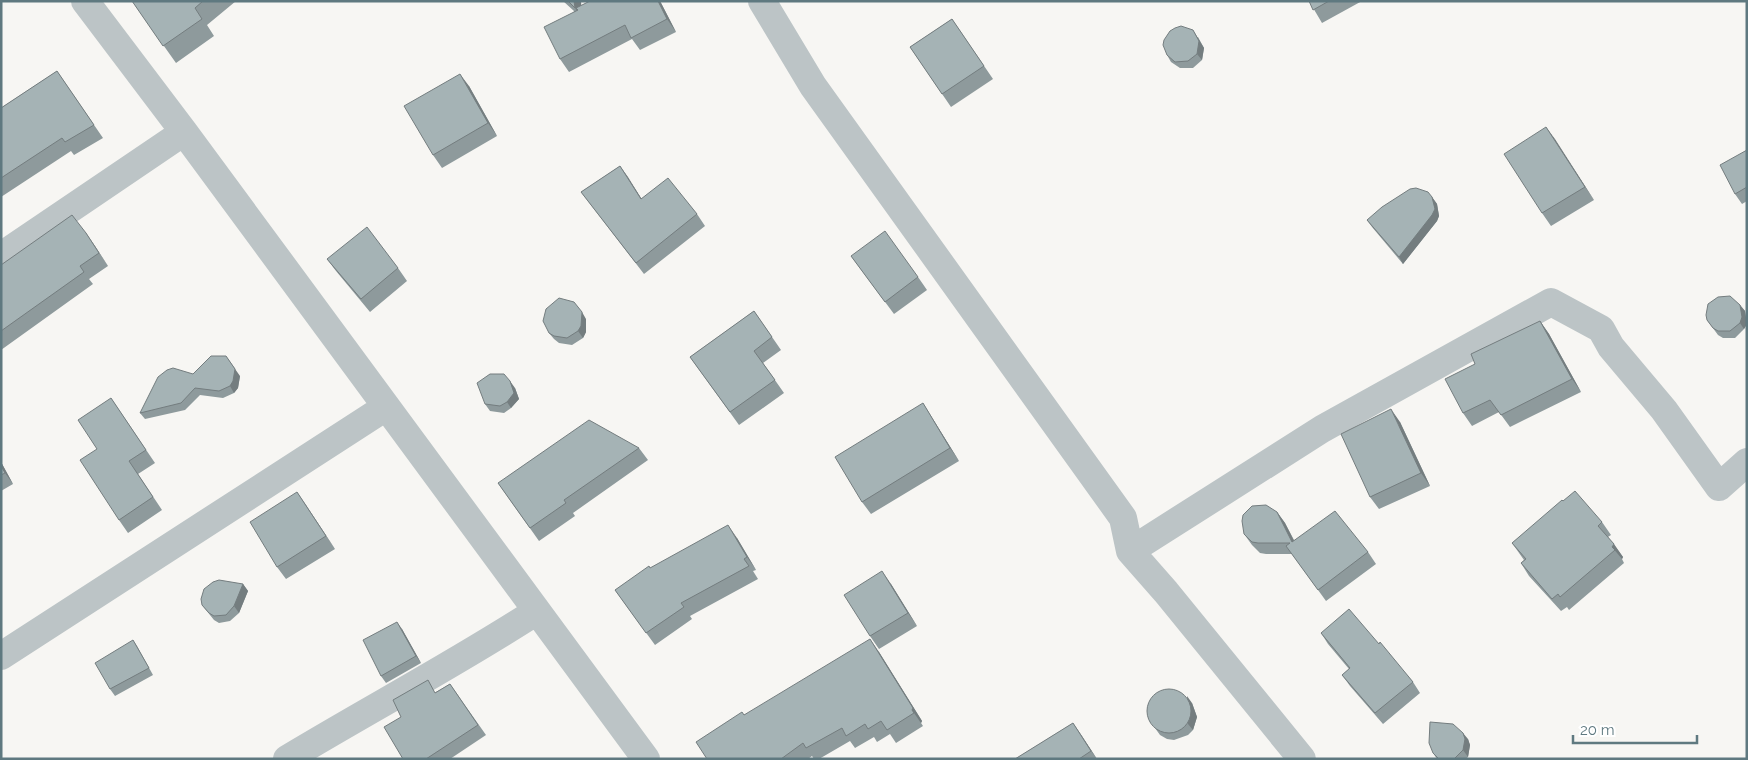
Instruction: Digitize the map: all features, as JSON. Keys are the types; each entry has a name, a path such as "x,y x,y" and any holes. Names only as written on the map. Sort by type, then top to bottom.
{"street":[{"path":"84,1 184,132 646,759"},
{"path":"762,1 813,86 1123,518 1130,551 1166,592 1302,759"},
{"path":"1,256 184,132"},
{"path":"1130,551 1322,429 1551,302 1601,329 1611,347 1664,410 1720,487 1747,462"},
{"path":"1,656 386,407"},
{"path":"287,759 356,717 492,640 536,611"}],"building":[{"path":"132,1 203,1 195,8 202,19 163,46"},
{"path":"568,1 574,1 575,8"},
{"path":"590,1 658,1 667,19 631,38 625,25 560,59 544,27 578,10 576,8"},
{"path":"1309,1 1329,1 1313,10"},
{"path":"952,19 984,66 942,94 910,47"},
{"path":"1181,26 1193,30 1199,41 1197,54 1188,61 1175,62 1167,55 1163,45 1170,31"},
{"path":"57,71 94,125 65,142 62,138 1,178 1,108"},
{"path":"460,74 488,123 433,155 404,106"},
{"path":"1546,127 1585,187 1542,213 1504,154"},
{"path":"1747,150 1747,187 1735,194 1720,165"},
{"path":"620,166 641,199 668,178 697,214 636,263 581,192"},
{"path":"1416,188 1428,192 1432,197 1435,209 1399,257 1367,220 1382,207 1410,189"},
{"path":"72,215 99,253 80,266 84,272 1,331 1,265"},
{"path":"367,227 398,268 361,299 327,259"},
{"path":"885,231 918,277 885,302 851,256"},
{"path":"1730,296 1740,305 1742,317 1740,323 1730,331 1718,331 1707,320 1708,304 1718,297"},
{"path":"559,298 574,302 582,312 581,326 578,331 567,338 554,336 549,333 543,321 546,309"},
{"path":"754,311 772,337 754,351 775,380 730,412 690,357"},
{"path":"1540,321 1572,379 1501,415 1490,400 1463,413 1445,379 1475,364 1471,354"},
{"path":"211,356 226,356 235,369 230,386 219,391 195,388 181,403 140,413 158,377 173,368 193,374"},
{"path":"490,374 504,374 510,381 514,393 507,402 500,406 485,404 477,383"},
{"path":"111,398 146,450 129,461 153,497 119,520 80,460 97,449 78,420"},
{"path":"923,403 950,448 862,502 835,457"},
{"path":"1391,409 1421,473 1370,497 1341,434"},
{"path":"589,420 639,448 564,500 566,503 530,528 498,483"},
{"path":"1,466 5,473 1,475"},
{"path":"1575,491 1602,522 1598,526 1614,544 1612,547 1615,550 1560,597 1558,594 1552,599 1521,563 1526,559 1512,543"},
{"path":"297,492 326,536 277,567 250,522"},
{"path":"1266,505 1277,512 1292,542 1335,511 1368,552 1318,590 1286,546 1290,543 1252,542 1244,534 1243,515 1252,506"},
{"path":"728,525 747,557 744,559 749,566 681,603 684,607 646,633 615,590 649,566 650,568"},
{"path":"882,571 908,613 870,636 844,595"},
{"path":"219,580 243,584 234,606 226,615 214,616 202,605 201,599 204,589"},
{"path":"1349,609 1379,644 1380,642 1413,682 1375,713 1342,675 1350,668 1321,633"},
{"path":"397,622 416,656 381,676 363,640"},
{"path":"870,639 913,708 914,713 887,730 881,721 868,729 865,724 846,736 842,728 806,748 803,743 781,759 707,759 696,742 742,712 744,715"},
{"path":"133,640 149,668 110,689 95,663"},
{"path":"428,680 435,693 450,684 478,725 426,759 403,759 384,727 401,717 393,700"},
{"path":"1173,689 1185,695 1190,702 1190,720 1185,727 1178,732 1165,733 1157,730 1150,723 1147,707 1150,699 1157,692"},
{"path":"1430,722 1453,724 1463,733 1465,739 1463,750 1454,759 1439,759 1433,753 1429,743"},
{"path":"1073,723 1091,751 1079,759 1015,759"}]}
